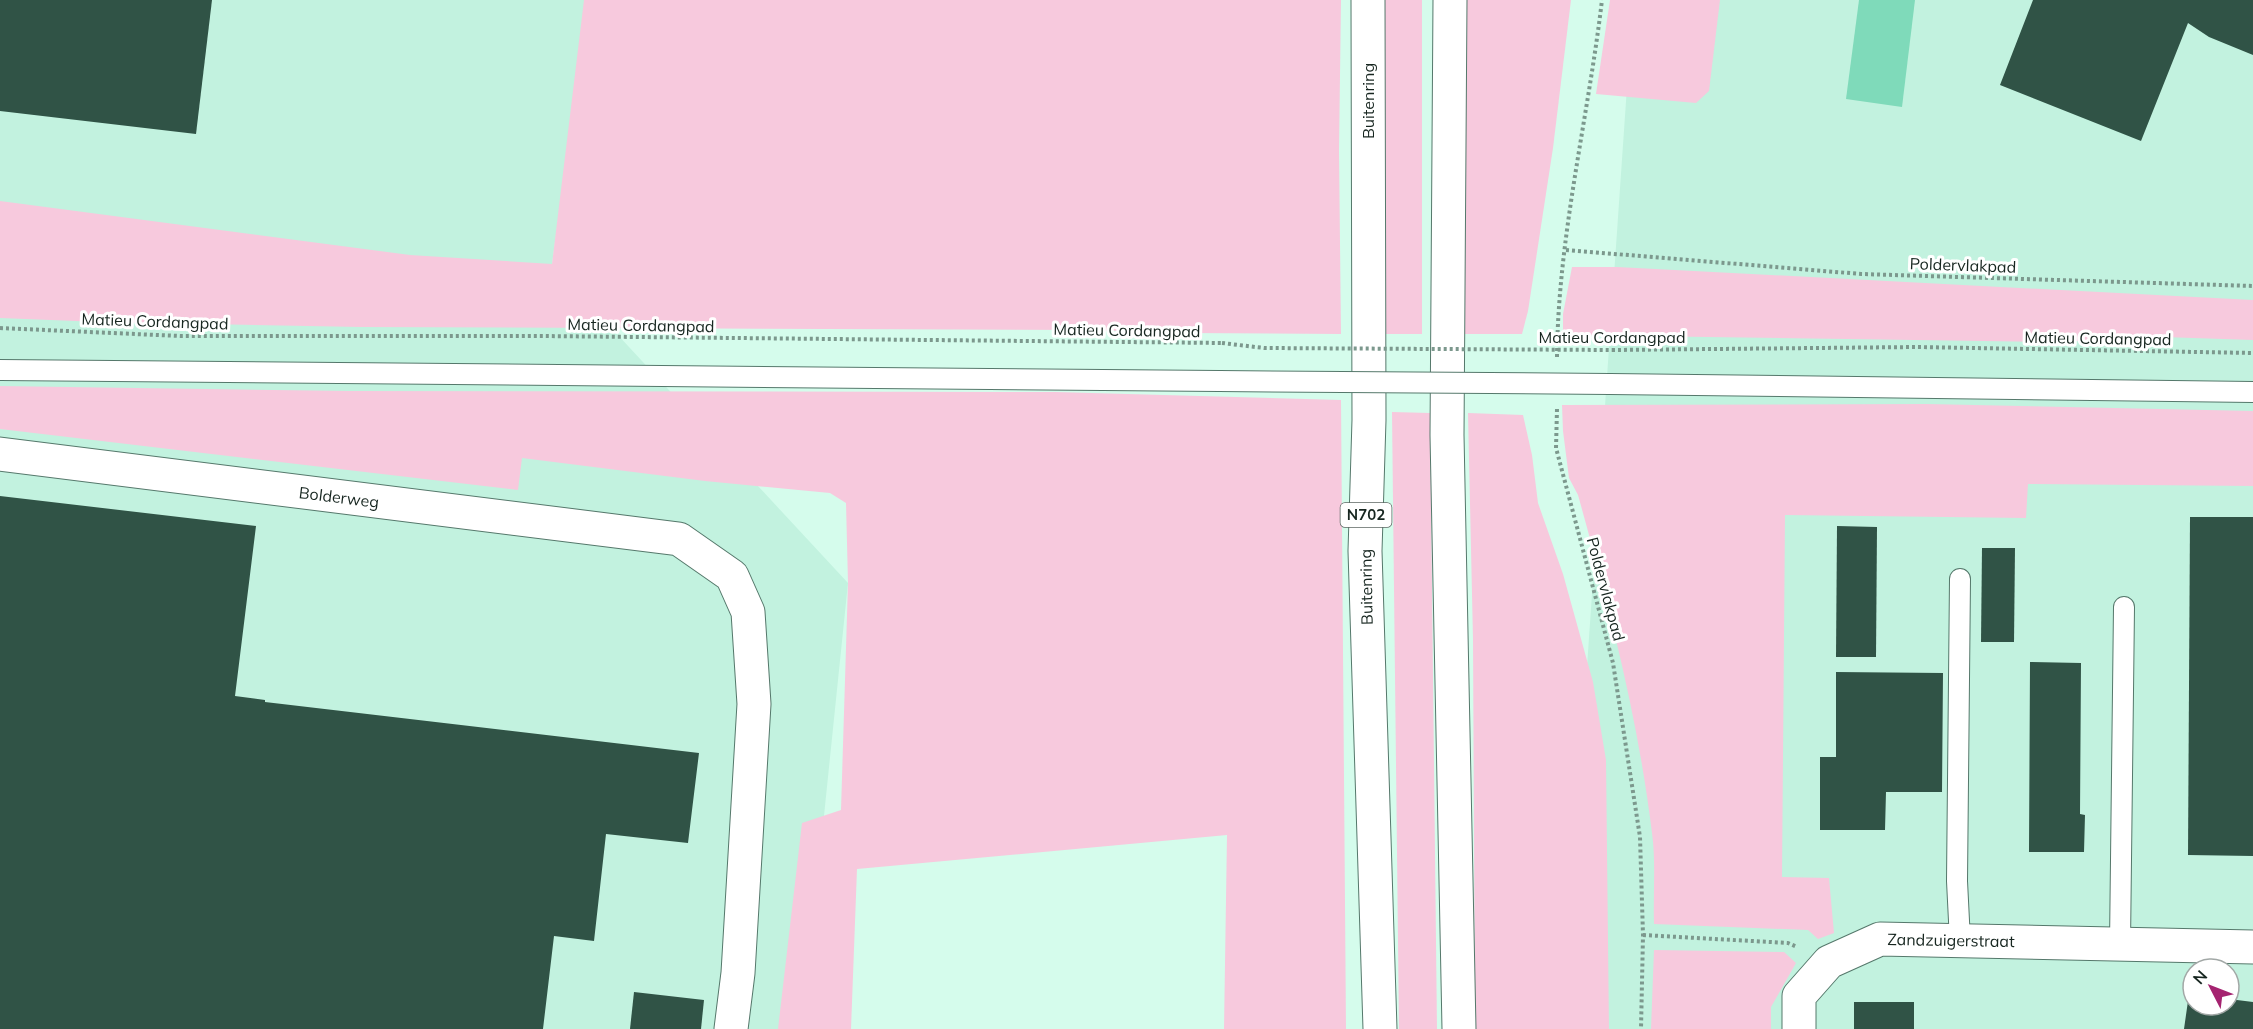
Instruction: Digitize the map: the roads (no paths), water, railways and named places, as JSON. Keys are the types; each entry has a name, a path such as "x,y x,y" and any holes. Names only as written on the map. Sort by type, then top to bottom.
{"main road":[{"name":"Buitenring","path":"1368,0 1369,420 1365,551 1380,1029"},
{"path":"1450,0 1447,435 1459,1029"},
{"name":"Bolderweg","path":"0,454 678,539 732,576 748,612 754,704 738,973 731,1029"},
{"name":"Zandzuigerstraat","path":"1799,1029 1799,996 1829,962 1880,939 2253,947"}],"lane":[{"path":"0,370 2253,392"},
{"path":"1960,579 1957,881 1960,941"},
{"path":"2120,944 2124,607"}]}
